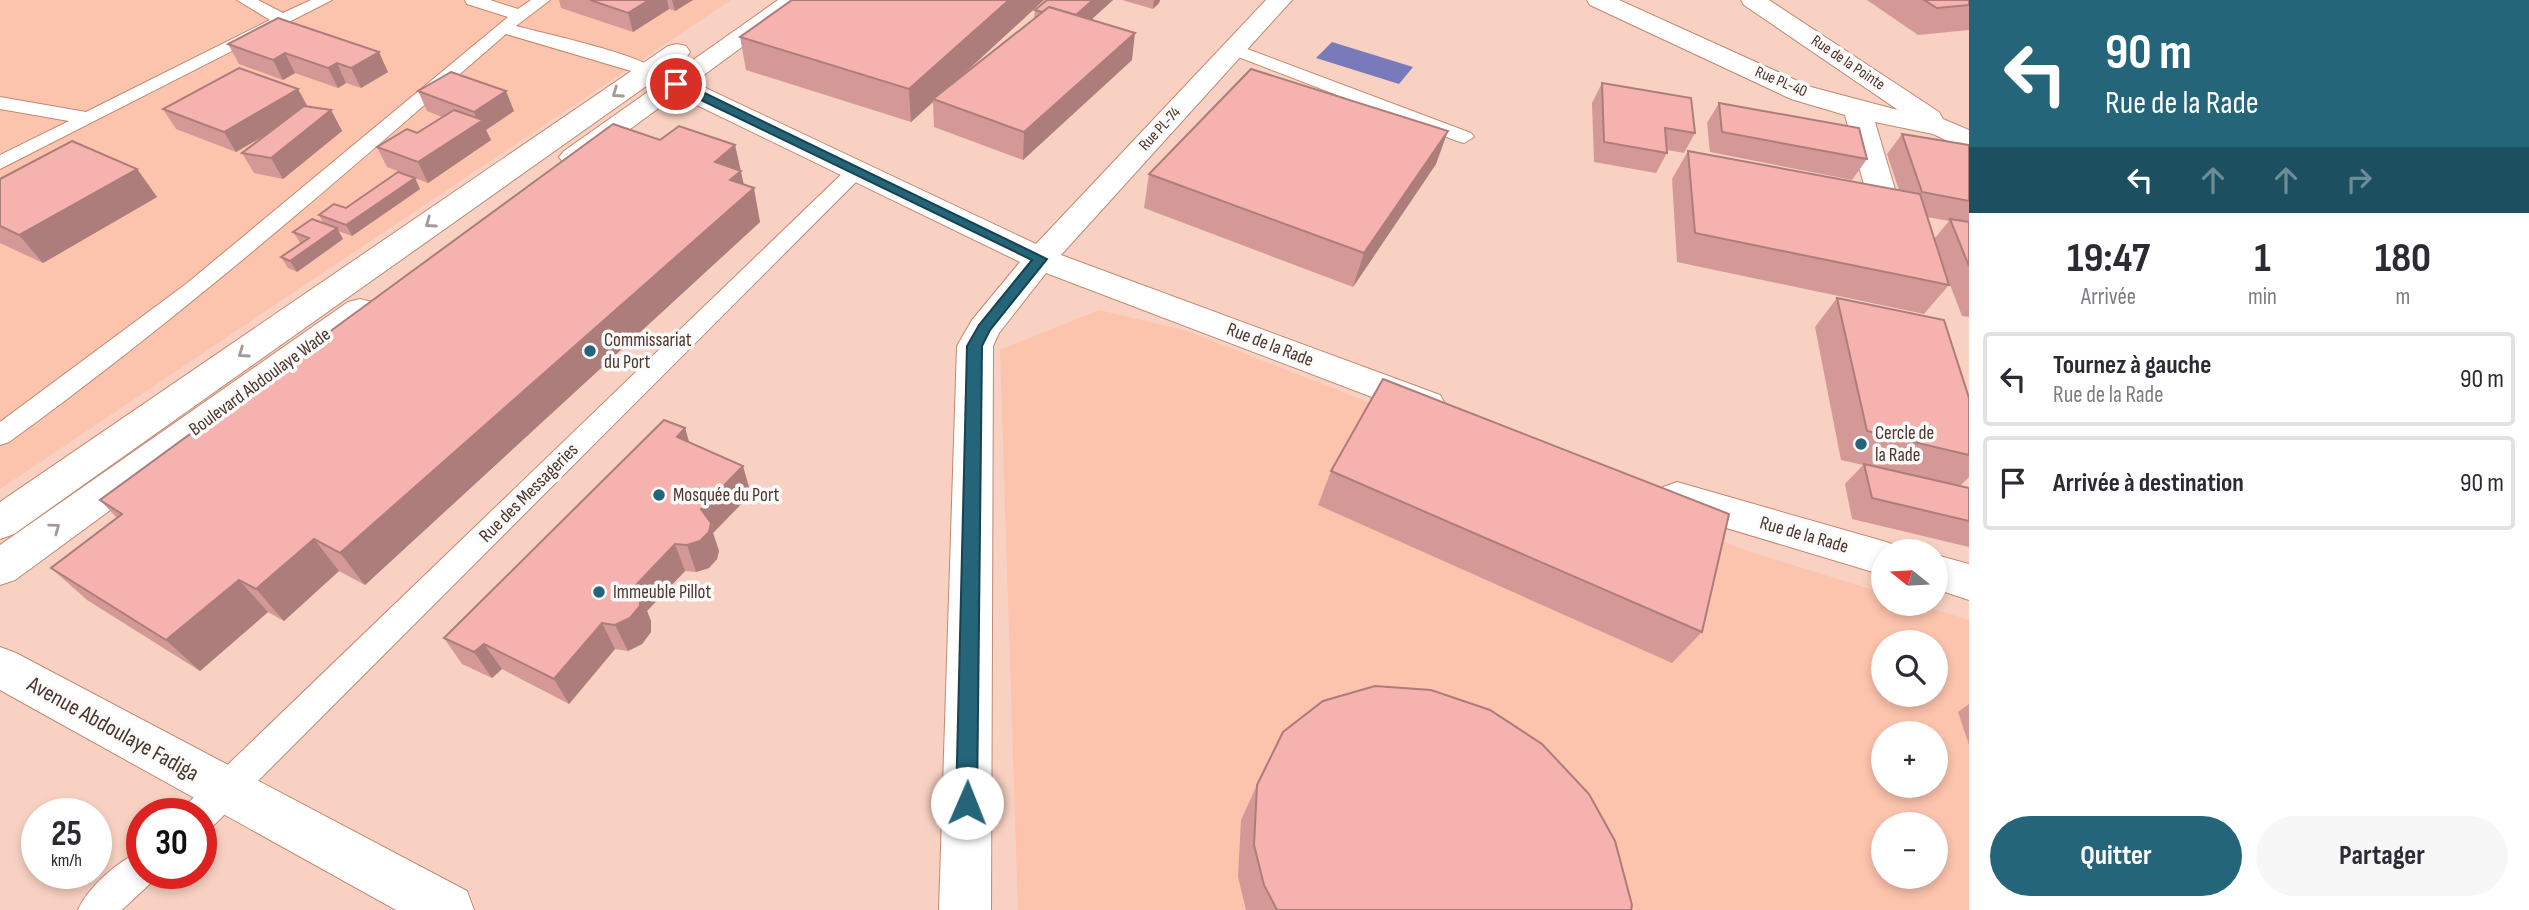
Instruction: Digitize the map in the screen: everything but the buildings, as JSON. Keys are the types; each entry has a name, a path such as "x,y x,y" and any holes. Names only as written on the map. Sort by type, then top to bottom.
{"street":[{"name":"Boulevard Abdoulaye Wade","path":"0,568 389,290 662,77 755,0"},
{"name":"Boulevard Abdoulaye Wade","path":"0,523 662,77 794,0"},
{"name":"Rue PL-74","path":"965,910 975,346 984,328 1040,259 1280,0"},
{"name":"Rue PL-40","path":"1599,0 1801,93 1858,110 1942,127 1969,142"},
{"name":"Rue de la Pointe","path":"1753,0 1942,127"},
{"name":"Rue de la Rade","path":"662,77 1040,259 1459,416"},
{"path":"1858,110 1884,203"},
{"name":"Rue de la Rade","path":"1643,485 1695,505 1871,555"},
{"path":"1948,576 1969,582"},
{"name":"Avenue Abdoulaye Fadiga","path":"0,667 206,798"},
{"name":"Avenue Abdoulaye Fadiga","path":"217,804 448,910"}],"lane":[{"path":"245,0 283,20"},
{"path":"0,163 324,0"},
{"path":"473,0 511,22 662,77"},
{"path":"0,435 49,401 228,264 511,22 542,0"},
{"path":"1234,49 1464,136"},
{"path":"0,103 88,118"},
{"name":"Rue des Messageries","path":"217,800 856,171"},
{"path":"96,910 126,883"}],"shaded area":[{"path":"0,0 731,0 0,489"},
{"path":"1099,310 1187,331 1747,551 1871,589 1871,616 1948,616 1948,614 1969,620 1969,910 1018,910 1000,350"}],"water":[{"path":"1332,42 1413,67 1399,84 1316,58"}],"place":[{"name":"Commissariat du Port","path":"590,351"},
{"name":"Cercle de la Rade","path":"1861,444"},
{"name":"Mosquée du Port","path":"659,495"},
{"name":"Immeuble Pillot","path":"599,592"}],"route":[{"path":"676,84 1040,259 984,328 975,346 967,803"}]}
